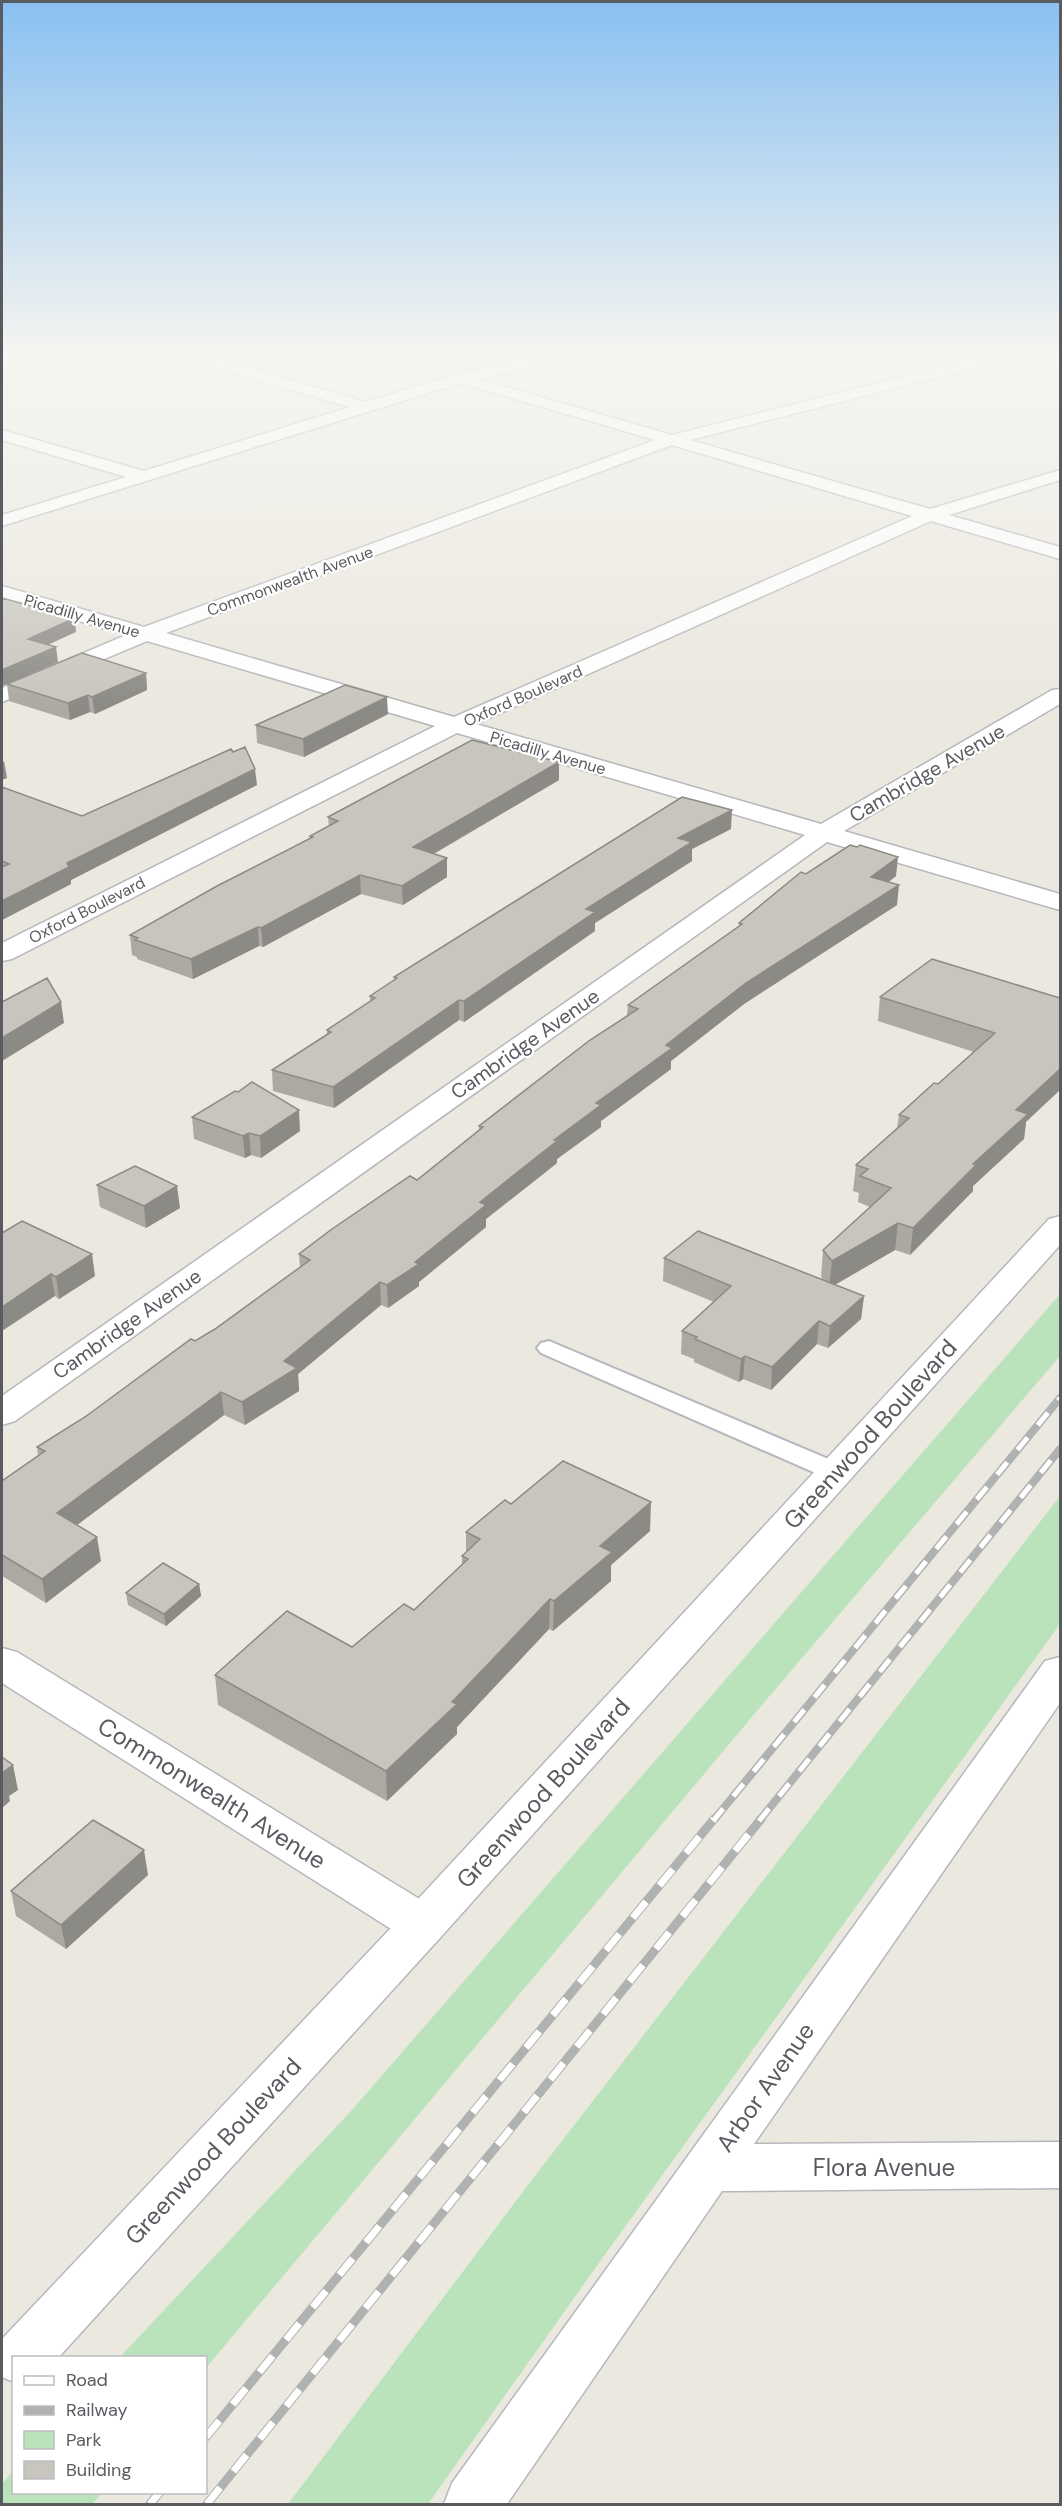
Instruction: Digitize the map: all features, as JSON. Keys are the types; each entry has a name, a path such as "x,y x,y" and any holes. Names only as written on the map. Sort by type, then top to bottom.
{"street":[{"path":"2,520 145,475"},
{"name":"Commonwealth Avenue","path":"2,696 145,634 575,475"},
{"path":"788,475 1060,553"},
{"name":"Oxford Boulevard","path":"2,953 453,726 927,516 1060,475"},
{"name":"Picadilly Avenue","path":"2,592 453,726 825,832 1060,903"},
{"name":"Cambridge Avenue","path":"2,1413 825,832 1060,695"},
{"name":"Greenwood Boulevard","path":"23,2356 423,1925 1060,1226"},
{"name":"Commonwealth Avenue","path":"2,1663 423,1925"},
{"name":"Arbor Avenue","path":"473,2505 708,2168 1060,1672"},
{"name":"Flora Avenue","path":"708,2168 1060,2166"}],"lane":[{"path":"549,1348 836,1472"}],"green space":[{"path":"1060,1294 1060,1356 767,1699 207,2367 207,2356 121,2356 352,2110"},
{"path":"1060,1496 1060,1624 428,2504 288,2504 531,2181"},
{"path":"12,2472 12,2494 101,2494 92,2504 2,2504 2,2484"}],"building":[{"path":"2,598 75,618 28,639 56,647 2,670"},
{"path":"82,653 146,673 92,697 88,695 68,703 7,684"},
{"path":"345,685 387,697 303,739 256,725"},
{"path":"472,740 559,762 413,847 447,858 402,886 360,875 261,928 258,927 191,959 135,940 138,938 130,935 217,886 313,837 310,836 338,821 328,817"},
{"path":"245,747 255,769 67,863 69,867 2,901 2,867 9,864 2,861 2,787 82,816 231,749 233,752"},
{"path":"682,797 732,810 678,838 692,842 586,909 595,912 464,1001 459,1000 333,1087 272,1070 331,1032 327,1030 375,998 370,996 397,978 394,977"},
{"path":"850,845 857,847 860,845 898,857 871,877 899,885 746,983 666,1045 672,1048 596,1103 601,1105 554,1140 557,1141 480,1202 486,1205 415,1262 419,1264 387,1285 380,1282 284,1361 297,1368 242,1402 221,1392 57,1513 97,1537 42,1579 2,1555 2,1481 45,1451 37,1447 85,1417 191,1339 195,1341 215,1329 310,1260 299,1254 410,1176 417,1180 483,1127 479,1126 590,1040 638,1009 628,1005 742,924 739,923 801,872 806,874"},
{"path":"932,959 1060,998 1060,1069 1016,1110 1028,1114 973,1164 976,1165 913,1228 898,1223 832,1261 823,1250 891,1188 860,1176 868,1169 856,1165 909,1118 899,1115 995,1033 880,997"},
{"path":"47,978 61,1002 2,1038 2,1002"},
{"path":"252,1082 299,1110 260,1136 249,1133 243,1136 192,1117 235,1091 238,1092"},
{"path":"135,1166 177,1186 144,1206 97,1185"},
{"path":"22,1221 92,1254 56,1277 51,1274 2,1307 2,1233"},
{"path":"698,1231 864,1296 830,1326 819,1321 772,1367 745,1356 741,1359 682,1331 731,1286 664,1258"},
{"path":"563,1461 651,1502 600,1546 612,1552 554,1601 550,1599 452,1702 457,1704 386,1771 215,1675 287,1611 352,1647 404,1604 414,1610 468,1559 462,1556 480,1539 466,1532 505,1500 511,1504"},
{"path":"163,1563 199,1584 164,1614 126,1593"},
{"path":"2,1757 13,1765 2,1773"},
{"path":"93,1820 144,1850 61,1925 11,1891"}],"railway":[{"path":"713,1821 1060,1398"},
{"path":"759,1821 1060,1449"},
{"path":"207,2436 714,1819"},
{"path":"207,2504 761,1819"},
{"path":"150,2504 158,2494"}]}
